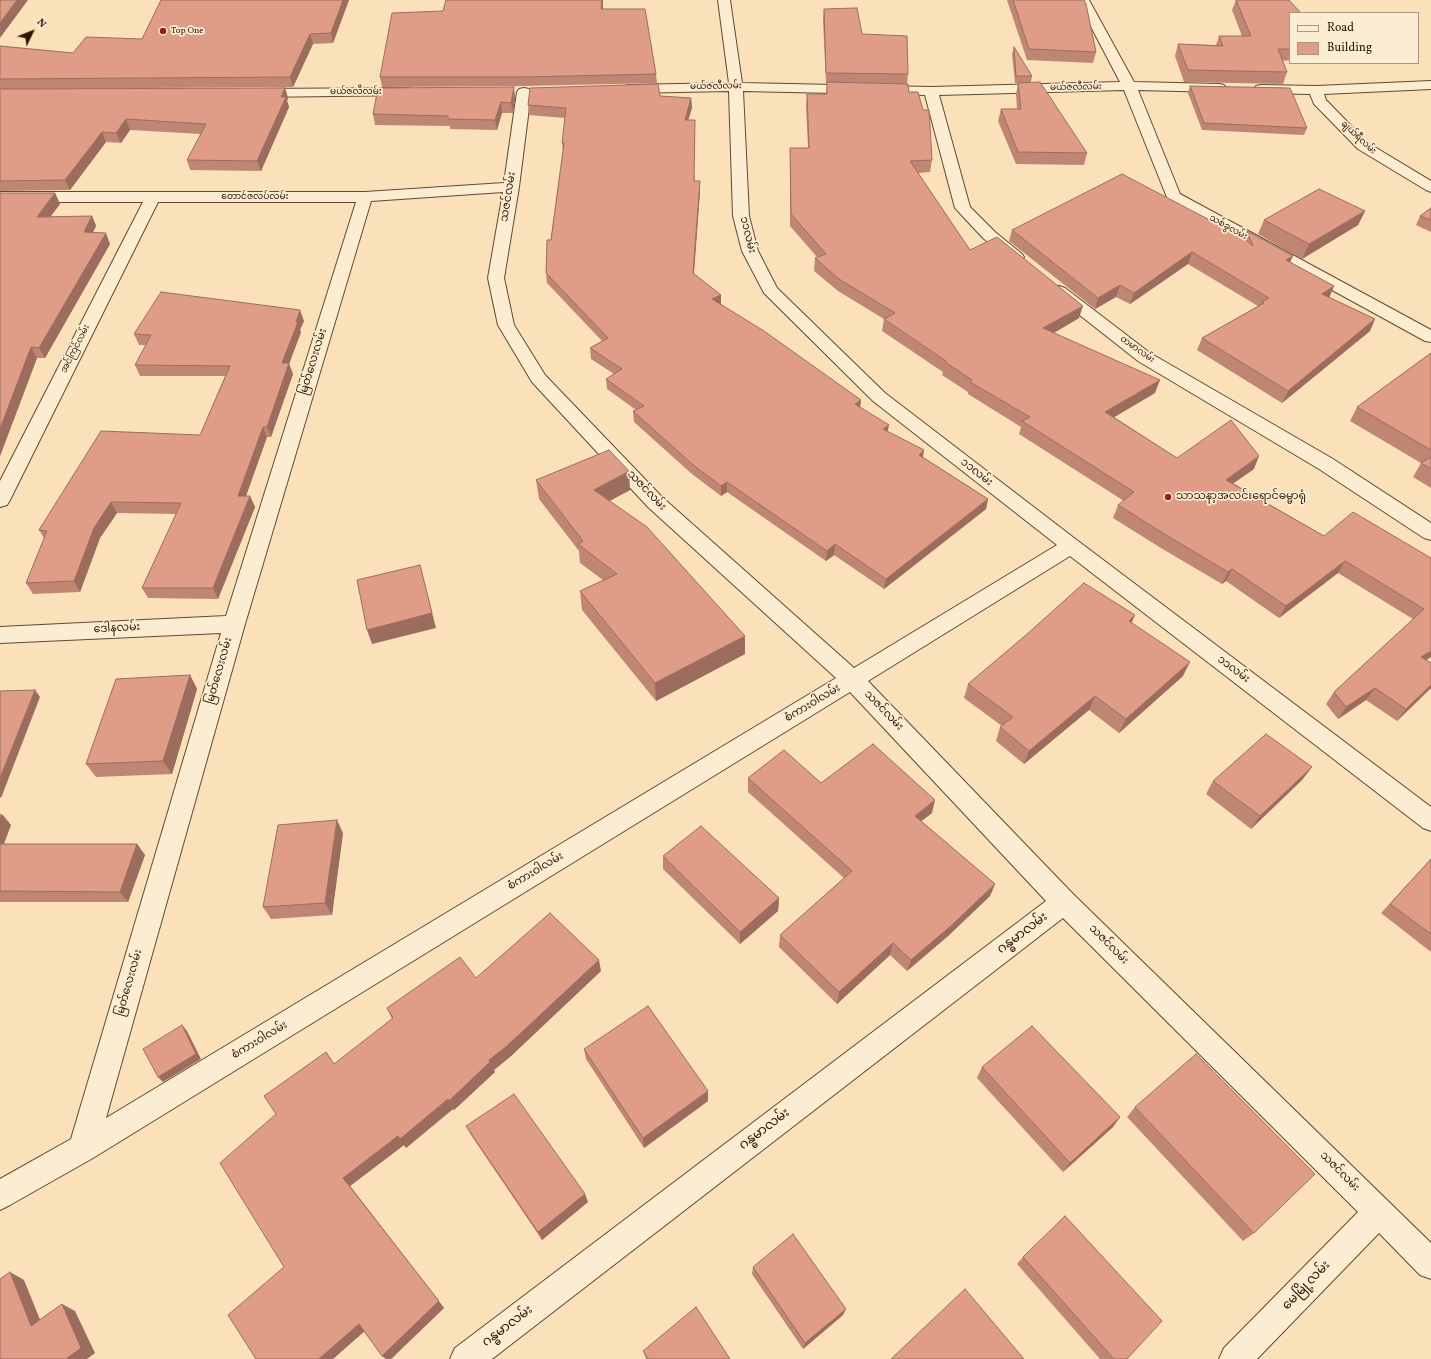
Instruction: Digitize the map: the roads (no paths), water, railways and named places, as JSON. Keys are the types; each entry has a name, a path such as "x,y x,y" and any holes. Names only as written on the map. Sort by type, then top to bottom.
{"street":[{"name":"၁၁လမ်း","path":"724,0 736,87 741,216 750,251 770,290 879,397 1071,546 1431,821"},
{"name":"သစ်ခွလမ်း","path":"1083,0 1129,86 1173,197 1236,233 1431,337"},
{"path":"1246,89 1316,90 1431,85"},
{"name":"မယ်ဇလီလမ်း","path":"618,90 736,87 931,91 1129,86 1230,88"},
{"name":"ချယ်ရီလမ်း","path":"1316,90 1319,101 1363,146 1431,187"},
{"path":"931,91 964,208 989,235 1031,269"},
{"name":"မယ်ဇလီလမ်း","path":"244,93 420,92"},
{"name":"သဇင်လမ်း","path":"524,92 511,187 496,278 506,325 538,378 655,502 853,680 1064,902 1431,1264"},
{"name":"တောင်ဇလပ်လမ်း","path":"0,197 365,197 511,187"},
{"name":"အင်ကြင်လမ်း","path":"0,500 153,197"},
{"name":"မြတ်လေးလမ်း","path":"83,1148 234,624 365,197"},
{"name":"တမာလမ်း","path":"1049,284 1144,357 1326,464 1431,533"},
{"name":"စံကားဝါလမ်း","path":"0,1195 83,1148 1071,546"},
{"name":"ဒေါနလမ်း","path":"0,635 234,624"},
{"name":"ဂန္ဓမာလမ်း","path":"466,1359 1064,902"},
{"name":"မေမြို့လမ်း","path":"1235,1359 1379,1212"}],"place":[{"name":"Top One","path":"163,31"},
{"name":"သာသနာ့အလင်းရောင်ဓမ္မာရုံ","path":"1168,497"}]}
